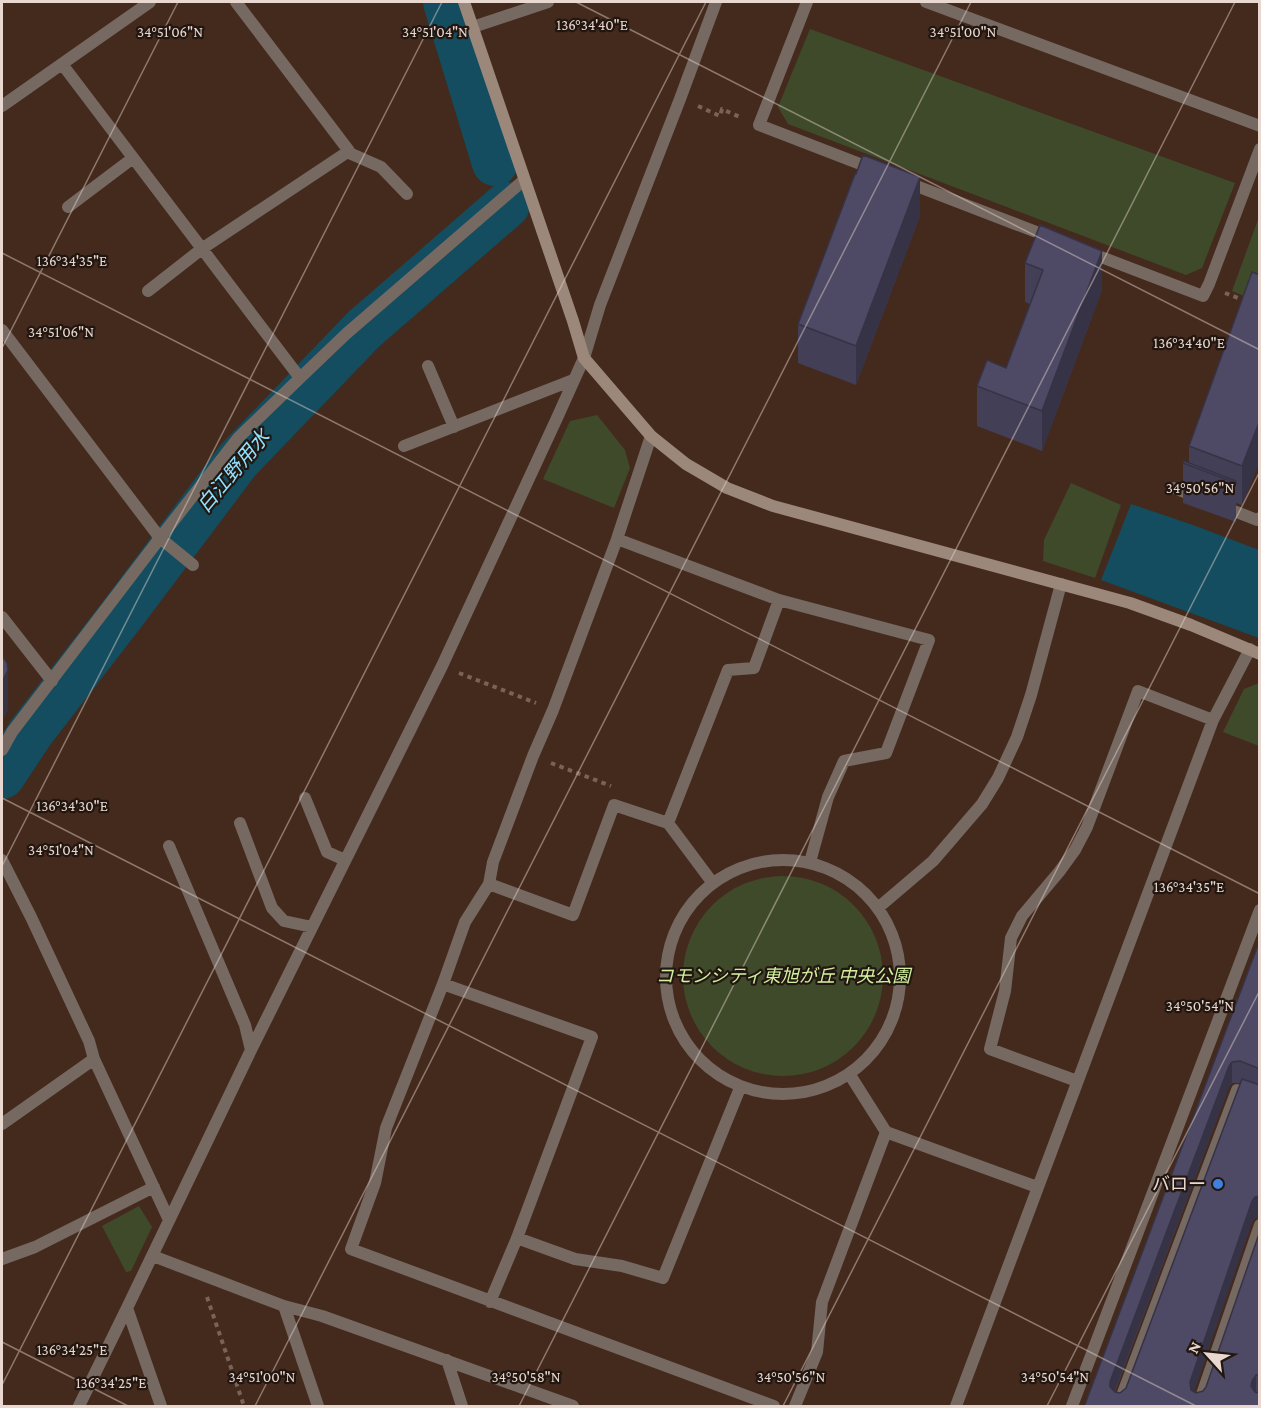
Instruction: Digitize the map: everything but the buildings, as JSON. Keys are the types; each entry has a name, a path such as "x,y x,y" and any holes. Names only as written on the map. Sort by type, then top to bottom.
{"street":[{"path":"2,106 150,2"},
{"path":"148,291 203,248 349,151 236,2"},
{"path":"464,2 584,358 651,435 686,464 727,488 773,506 1130,603 1255,651 1212,720 956,1407"},
{"path":"473,27 548,2"},
{"path":"79,1407 251,1050 442,666 584,358 600,305 716,2"},
{"path":"807,2 759,125 1058,241"},
{"path":"926,2 1260,126"},
{"path":"62,64 300,378"},
{"path":"1081,249 1203,297 1260,149"},
{"path":"346,152 381,167 407,194"},
{"path":"68,207 133,158"},
{"path":"2,750 12,732 239,437 345,334 524,180"},
{"path":"2,330 162,540 193,565"},
{"path":"428,366 454,427"},
{"path":"404,446 573,381"},
{"path":"651,435 617,539 493,862 489,884 465,922 386,1128 375,1183 351,1250 774,1407"},
{"path":"1173,488 1257,520 1260,518"},
{"path":"617,539 779,600 928,640 886,753 844,761 828,796 810,862"},
{"path":"879,907 933,861 982,804 998,778 1017,737 1031,695 1060,584"},
{"path":"668,823 728,670 754,668 779,600"},
{"path":"2,617 52,681"},
{"path":"1077,1081 990,1049 1005,991 1011,938 1023,916 1075,850 1087,826 1138,691 1212,720"},
{"path":"305,798 327,852 345,860"},
{"path":"489,884 573,915 614,805 668,823 712,882"},
{"path":"240,823 273,908 284,921 312,927"},
{"path":"170,846 245,1025 251,1050"},
{"path":"2,860 90,1041 94,1059 169,1220"},
{"path":"776,860 810,862 827,868 859,887 879,907 887,921 896,947 901,972 896,1011 888,1029 869,1057 850,1076 828,1086 800,1092 753,1093 728,1082 715,1073 702,1062 681,1035 666,998 664,969 676,931 687,911 712,882 727,874 760,863 776,860"},
{"path":"1072,1407 1260,910"},
{"path":"443,984 592,1037 517,1238 490,1302"},
{"path":"2,1124 94,1059"},
{"path":"850,1076 886,1132 1037,1187"},
{"path":"517,1238 575,1259 622,1266 663,1278 740,1088"},
{"path":"1118,1407 1237,1090 1260,1099"},
{"path":"795,1407 816,1352 822,1302 886,1132"},
{"path":"2,1259 35,1247 154,1187"},
{"path":"1198,1407 1260,1225"},
{"path":"153,1256 284,1306 322,1316 573,1407"},
{"path":"284,1306 318,1407"},
{"path":"128,1308 161,1407"},
{"path":"447,1360 462,1407"}],"path":[{"path":"680,99 720,116 722,110 759,125"},
{"path":"1224,293 1251,303"},
{"path":"442,666 553,710"},
{"path":"533,756 615,788"},
{"path":"199,1274 244,1407"}],"green space":[{"path":"810,29 1235,183 1202,268 1186,275 788,124 778,107"},
{"path":"1259,217 1259,302 1232,291"},
{"path":"597,415 625,450 630,468 614,508 543,479 570,421"},
{"path":"1071,483 1121,505 1095,578 1043,561 1044,540"},
{"path":"1259,683 1259,746 1223,732 1244,689"},
{"name":"コモンシティ東旭が丘 中央公園","path":"783,876 802,878 821,884 854,905 875,938 881,957 883,976 881,995 875,1014 854,1047 821,1068 802,1074 783,1076 764,1074 745,1068 712,1047 691,1014 685,995 683,976 685,957 691,938 712,905 745,884 764,878"},
{"path":"139,1206 152,1227 131,1271 126,1272 102,1226"}],"water":[{"path":"1131,504 1259,550 1259,638 1101,580"}],"waterway":[{"name":"白江野用水","path":"446,2 495,163"},
{"name":"白江野用水","path":"2,776 31,732 238,460 364,329 507,205"}],"place":[{"name":"バロー","path":"1218,1184"}]}
